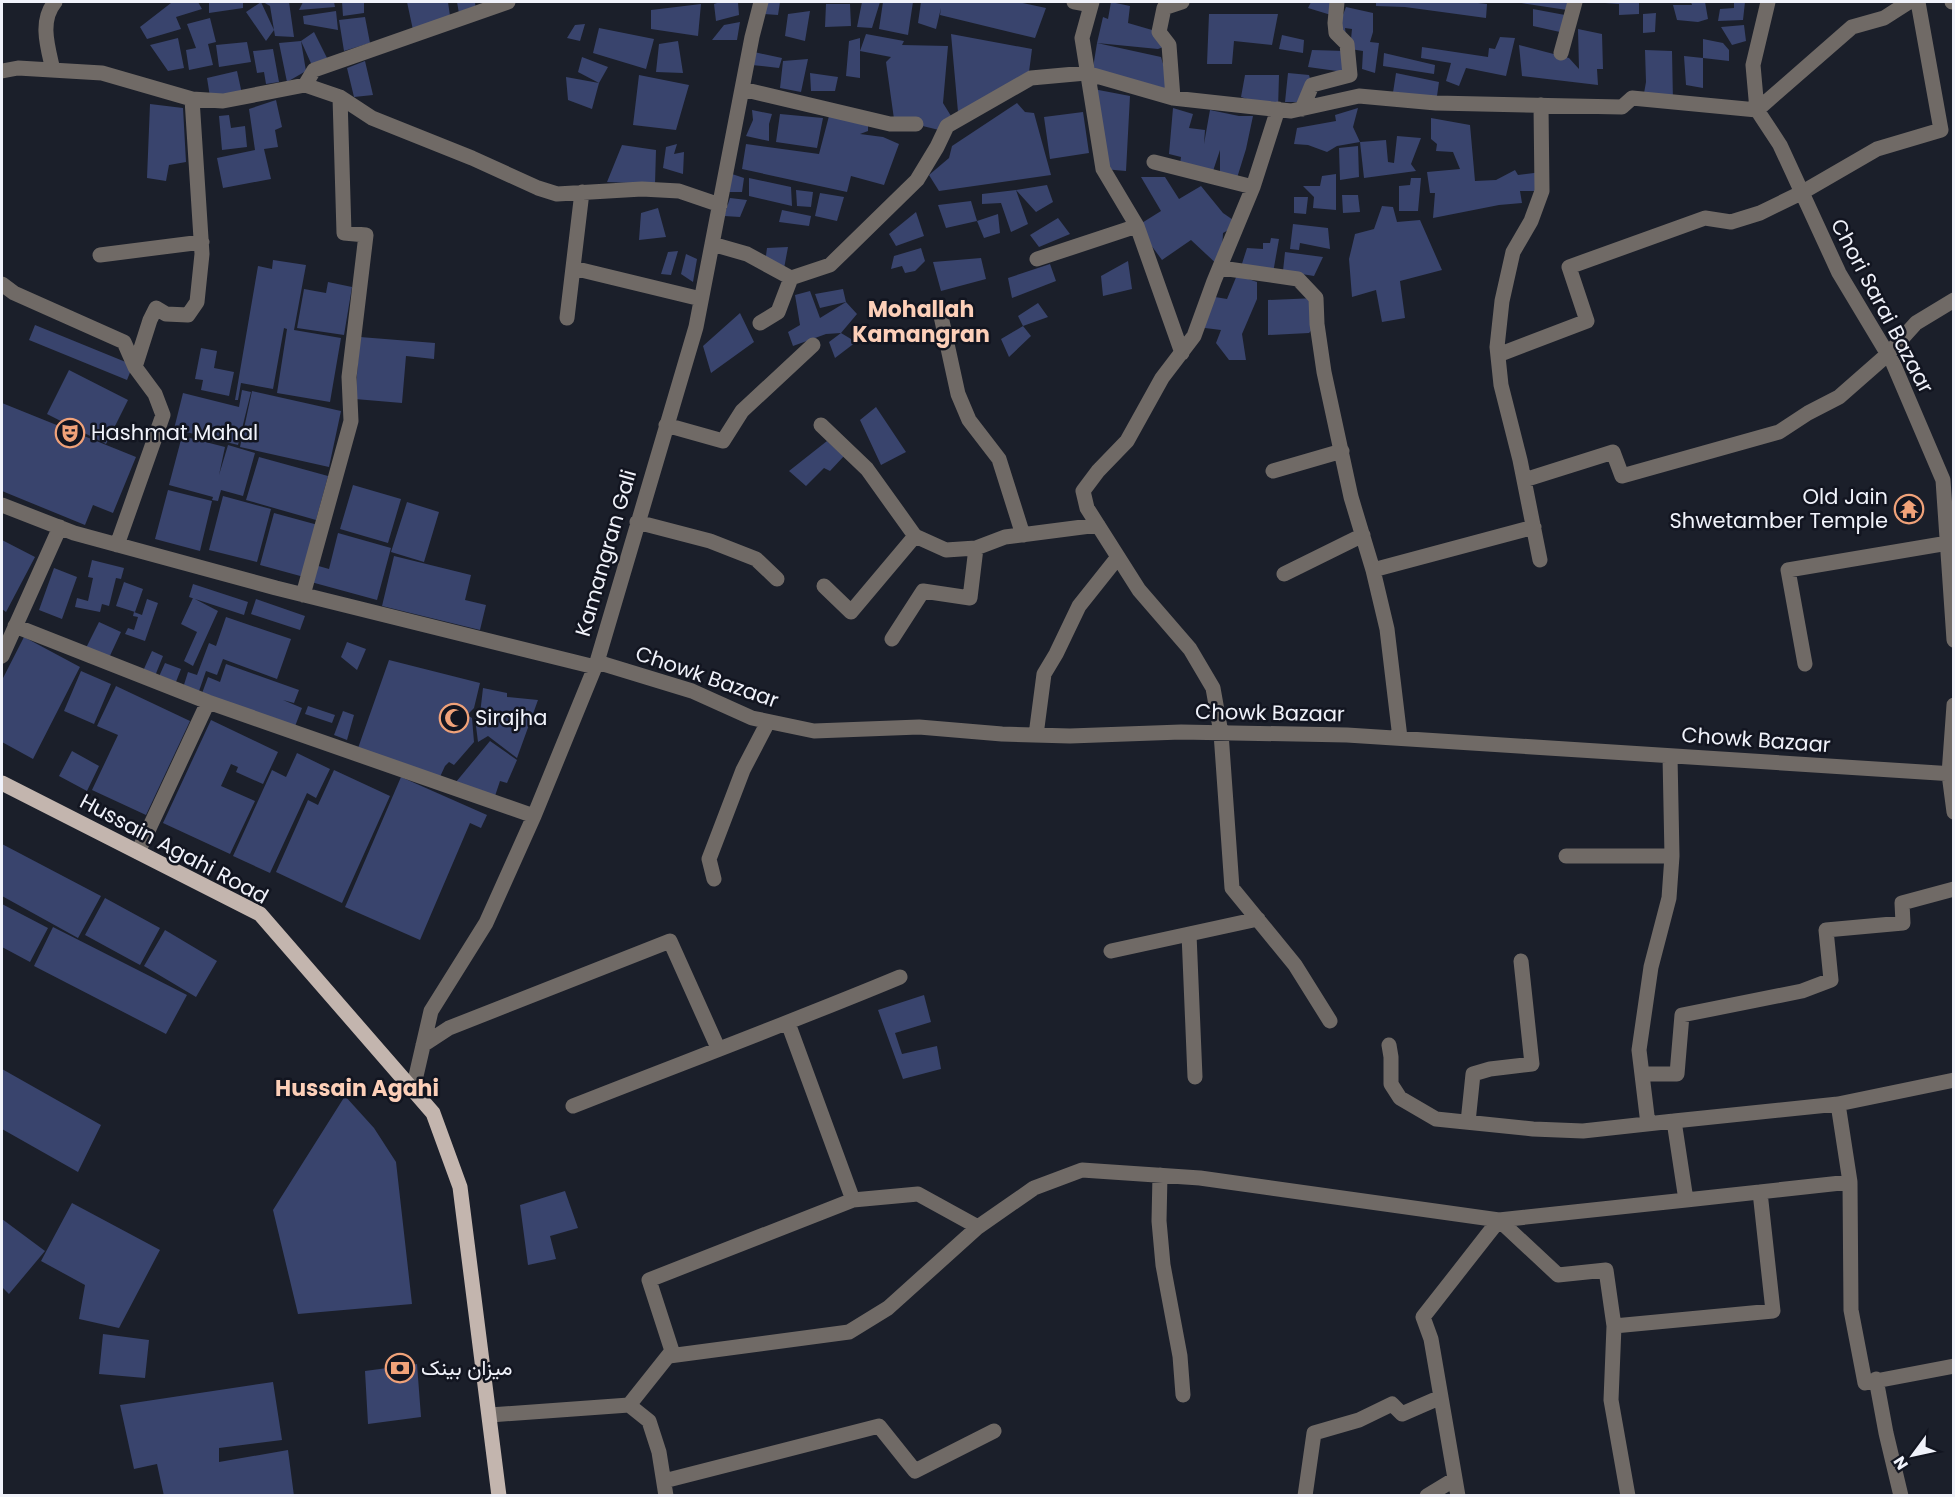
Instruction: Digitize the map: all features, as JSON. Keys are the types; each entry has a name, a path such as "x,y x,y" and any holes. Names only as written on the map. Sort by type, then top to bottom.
{"main road":[{"name":"Hussain Agahi Road","path":"2,783 260,914 433,1113 460,1187 500,1496"}],"street":[{"path":"53,70 46,39 46,18 49,8 55,2"},
{"path":"305,85 314,70 508,2"},
{"name":"Kamangran Gali","path":"413,1089 431,1011 486,923 534,816 596,664 696,327 761,2"},
{"path":"1074,2 1091,3 1082,38 1103,170 1137,226 1182,353"},
{"path":"1173,98 1168,45 1160,32 1164,8 1182,2"},
{"path":"1302,109 1312,85 1350,75 1347,45 1336,33 1337,2"},
{"path":"1561,53 1575,2"},
{"name":"Chori Sarai Bazaar","path":"1768,2 1753,65 1757,110 1780,145 1839,273 1893,363 1943,480 1953,640"},
{"path":"712,244 747,254 791,278 830,265 917,180 938,147 946,126 1030,78 1086,73 1173,98 1291,111 1359,96 1436,103 1622,107 1632,98 1757,110 1852,27 1884,18 1909,2"},
{"path":"1498,355 1587,321 1569,267 1706,218 1731,222 1760,213 1801,193 1876,149 1947,130 1918,2"},
{"path":"2,71 18,68 102,72 192,99 224,101 305,85 340,97 372,118 557,194 642,189 679,191 720,205"},
{"path":"742,89 890,124 916,124"},
{"path":"303,595 351,421 349,377 366,235 344,233 340,97"},
{"path":"135,367 156,308 166,314 188,315 197,302 202,242 192,99"},
{"path":"1540,560 1501,385 1497,347 1502,301 1513,252 1531,222 1542,191 1541,105"},
{"path":"1278,109 1253,187 1194,336 1162,378 1127,441 1098,471 1083,491 1087,508 1139,590 1190,649 1213,688 1221,733 1232,888 1295,965 1330,1021"},
{"path":"1154,162 1253,187"},
{"path":"567,318 582,192"},
{"path":"1037,259 1137,226"},
{"path":"100,255 202,242"},
{"path":"573,268 701,299"},
{"path":"1221,268 1298,279 1316,298 1317,324 1324,372 1351,497 1373,570 1387,629 1400,738"},
{"path":"760,323 778,312 791,278"},
{"path":"2,284 14,293 124,342 135,367 155,394 163,415 117,545"},
{"path":"1524,480 1613,452 1622,476 1779,432 1839,397 1887,354 1916,323 1953,300"},
{"path":"939,307 958,394 969,420 999,459 1023,535"},
{"path":"666,425 723,441 742,411 813,345"},
{"path":"821,425 867,469 915,536 946,550 976,548 1005,537 1098,525"},
{"path":"1272,471 1342,451"},
{"name":"Chowk Bazaar","path":"2,505 60,528 117,545 303,595 596,664 692,691 752,718 814,731 919,727 1036,735 1221,733 1347,735 1951,774"},
{"path":"637,522 710,541 747,555 756,559 777,579"},
{"path":"1373,570 1533,527"},
{"path":"2,656 60,528"},
{"path":"824,586 851,612 915,536"},
{"path":"1284,574 1363,536"},
{"path":"1805,664 1788,570 1948,543"},
{"path":"892,639 923,591 970,598 976,548"},
{"path":"1036,735 1044,674 1079,606 1118,557"},
{"path":"15,626 208,702 534,816"},
{"path":"138,852 208,702"},
{"path":"1953,705 1951,774 1953,812"},
{"path":"714,879 709,859 743,770 768,722"},
{"path":"1648,1124 1639,1050 1651,967 1669,897 1672,856 1670,756"},
{"path":"1566,856 1672,856"},
{"path":"1642,1074 1677,1074 1682,1015 1802,991 1831,980 1826,930 1903,923 1902,903 1953,889"},
{"path":"1111,951 1258,919"},
{"path":"1189,934 1195,1077"},
{"path":"423,1045 448,1028 670,941 717,1048"},
{"path":"1468,1122 1473,1074 1490,1069 1532,1064 1521,961"},
{"path":"573,1106 900,977"},
{"path":"788,1023 853,1200"},
{"path":"1389,1045 1391,1084 1400,1098 1436,1119 1533,1129 1583,1131 1838,1104 1953,1080"},
{"path":"1838,1104 1850,1182 1851,1310 1865,1383 1876,1379 1953,1366"},
{"path":"1674,1121 1686,1200"},
{"path":"669,1356 849,1332 888,1308 978,1227 1034,1188 1082,1170 1200,1178 1499,1220 1850,1182"},
{"path":"1160,1175 1159,1221 1163,1265 1180,1356 1183,1395"},
{"path":"1614,1326 1773,1311 1760,1192"},
{"path":"629,1405 672,1351 649,1280 853,1200 918,1194 978,1227"},
{"path":"1499,1220 1558,1275 1606,1270 1614,1326 1611,1401 1628,1496"},
{"path":"1458,1496 1431,1339 1423,1317 1499,1220"},
{"path":"1876,1379 1901,1496"},
{"path":"1305,1496 1314,1433 1359,1420 1392,1404 1402,1414 1441,1397"},
{"path":"490,1415 629,1405 649,1421 659,1452 665,1488 879,1426 915,1471 994,1431"},
{"path":"1427,1496 1455,1479"}],"building":[{"path":"171,2 198,2 202,9 176,17 181,29 147,39 140,27"},
{"path":"209,2 243,2 243,8 209,13"},
{"path":"261,2 274,30 266,41 246,12"},
{"path":"263,2 289,2 294,37 275,36 270,6"},
{"path":"303,2 334,2 335,7 299,10"},
{"path":"342,2 364,2 364,13 343,16"},
{"path":"407,2 448,2 450,16 413,30"},
{"path":"457,2 475,2 476,13 460,19"},
{"path":"738,2 739,15 716,21 714,4"},
{"path":"767,2 780,2 778,15 764,14"},
{"path":"862,2 880,2 872,28 857,27"},
{"path":"883,2 913,2 908,35 879,29"},
{"path":"921,2 1018,2 1046,8 1035,38 940,15 941,8 936,29 918,23"},
{"path":"1111,2 1130,6 1128,23 1159,32 1169,45 1158,49 1097,43 1103,17 1108,19"},
{"path":"1311,2 1332,2 1331,15 1308,8"},
{"path":"1376,2 1487,4 1486,18 1405,7 1376,6"},
{"path":"1515,2 1568,2 1567,10"},
{"path":"1605,2 1639,2 1639,14 1619,15 1619,4"},
{"path":"1691,2 1705,2 1708,19 1698,22 1677,20 1673,5 1692,5"},
{"path":"1734,2 1745,2 1743,20 1718,21 1720,9 1734,8"},
{"path":"701,4 698,36 651,29 651,10"},
{"path":"826,4 850,4 851,26 825,27"},
{"path":"1346,7 1373,13 1373,32 1370,42 1379,43 1375,73 1362,69 1363,51 1350,49 1352,29 1345,28 1346,36 1336,33"},
{"path":"1533,9 1565,15 1560,32 1533,26"},
{"path":"336,11 338,30 304,24 303,16"},
{"path":"810,11 805,41 785,36 788,14"},
{"path":"1656,13 1655,32 1643,33 1643,14"},
{"path":"1209,14 1278,14 1272,45 1234,41 1232,64 1207,64"},
{"path":"365,17 370,43 344,51 339,20"},
{"path":"210,18 216,42 208,44 213,65 189,70 186,50 196,48 187,24"},
{"path":"740,22 737,40 712,40 724,25"},
{"path":"585,24 580,41 567,38 575,25"},
{"path":"1744,25 1746,41 1732,45 1721,27"},
{"path":"599,28 654,39 646,69 593,53"},
{"path":"1578,29 1602,34 1603,69 1597,69 1598,85 1522,76 1519,45 1569,58 1579,69"},
{"path":"314,32 328,60 314,70 301,41"},
{"path":"866,34 904,41 902,45 948,46 943,103 951,116 939,130 894,119 886,62 891,57 860,51"},
{"path":"951,34 1032,49 1029,72 958,112"},
{"path":"1282,35 1304,40 1303,53 1279,49"},
{"path":"1500,37 1515,38 1506,76 1466,68 1459,86 1446,81 1451,63 1421,58 1422,47 1488,57 1489,48 1495,49"},
{"path":"178,38 184,68 168,71 150,45"},
{"path":"860,38 860,78 846,76 849,41"},
{"path":"1703,39 1723,43 1729,50 1729,61 1703,58"},
{"path":"301,41 306,71 287,82 279,43"},
{"path":"678,41 683,73 656,72 659,44"},
{"path":"247,42 251,62 219,67 216,45"},
{"path":"1097,43 1161,57 1173,98 1092,74"},
{"path":"273,49 279,82 266,84 264,72 257,73 253,51"},
{"path":"1312,50 1345,51 1344,72 1308,67"},
{"path":"1645,50 1672,51 1673,102 1643,99 1646,82"},
{"path":"754,52 782,58 779,68 752,65"},
{"path":"1384,53 1435,65 1434,74 1383,66"},
{"path":"1684,56 1703,58 1703,88 1686,85"},
{"path":"582,57 608,67 599,83 578,72"},
{"path":"808,59 801,92 780,88 783,61"},
{"path":"365,61 373,95 354,97 347,68"},
{"path":"237,71 242,94 210,97 207,78"},
{"path":"810,73 838,77 835,91 811,91"},
{"path":"1288,73 1309,75 1312,85 1305,102 1285,102"},
{"path":"1396,73 1439,82 1436,103 1392,99"},
{"path":"639,75 689,85 676,130 633,125"},
{"path":"1245,75 1279,75 1278,109 1241,97"},
{"path":"566,77 599,83 592,109 568,100"},
{"path":"1088,88 1130,96 1126,171 1103,169"},
{"path":"276,100 282,127 275,130 278,147 264,149 271,179 223,188 217,158 255,150 249,109"},
{"path":"1017,103 1025,112 1034,113 1051,175 939,191 929,175 949,158 952,146"},
{"path":"150,104 183,108 186,162 169,165 166,181 147,178"},
{"path":"1173,108 1193,114 1189,128 1205,130 1204,144 1210,110 1239,116 1253,116 1237,178 1220,173 1220,150 1213,171 1180,164 1181,157 1169,154"},
{"path":"1358,108 1353,127 1360,142 1337,146 1327,152 1308,145 1294,144 1297,128 1336,121 1335,115"},
{"path":"752,110 772,114 769,124 769,141 746,136 753,120"},
{"path":"1083,112 1089,153 1050,159 1044,117"},
{"path":"780,114 823,118 817,148 776,142"},
{"path":"229,115 231,128 245,126 247,147 222,150 219,116"},
{"path":"829,116 868,124 868,131 860,134 883,137 899,144 884,185 851,176 847,192 742,169 746,144 819,154"},
{"path":"1431,118 1470,125 1475,181 1496,180 1515,170 1518,175 1542,172 1542,191 1520,191 1522,203 1499,205 1433,218 1435,193 1430,193 1427,172 1460,169 1453,152 1436,151 1437,144 1431,139"},
{"path":"1397,136 1421,138 1411,164 1416,171 1364,178 1360,142 1386,140 1388,162 1394,163"},
{"path":"677,144 674,154 684,152 683,174 663,168 666,147"},
{"path":"622,145 656,150 655,184 607,182"},
{"path":"1358,146 1359,177 1340,180 1339,148"},
{"path":"732,174 744,178 742,192 729,192"},
{"path":"1336,174 1336,210 1313,208 1314,197 1303,186 1320,186 1322,176"},
{"path":"1141,177 1165,177 1179,199 1201,186 1223,213 1239,224 1223,233 1221,268 1191,240 1162,260 1137,226 1161,211"},
{"path":"749,178 791,187 792,206 749,196"},
{"path":"1411,178 1421,178 1418,211 1399,211 1399,186 1410,185"},
{"path":"1047,185 1053,202 1036,212 1016,190"},
{"path":"796,190 813,192 811,207 797,206"},
{"path":"1016,190 1028,224 1011,232 1001,203 982,204 982,194"},
{"path":"820,193 844,197 837,221 815,216"},
{"path":"1342,195 1358,195 1360,212 1343,213"},
{"path":"1294,197 1308,197 1306,214 1294,213"},
{"path":"730,198 747,200 740,217 724,216"},
{"path":"971,201 977,221 946,228 938,205"},
{"path":"1382,206 1393,207 1397,222 1420,220 1442,270 1400,281 1405,318 1382,322 1376,290 1352,297 1349,259 1355,234 1374,229"},
{"path":"658,208 666,237 639,240 641,213"},
{"path":"782,210 811,216 809,226 779,222"},
{"path":"916,212 924,236 896,246 889,234"},
{"path":"998,214 1000,233 984,238 977,221"},
{"path":"1058,218 1070,234 1039,247 1030,235"},
{"path":"1293,224 1328,228 1330,249 1300,243 1299,250 1290,249"},
{"path":"1271,238 1279,239 1273,273 1240,270 1247,248 1263,249 1263,243 1270,243"},
{"path":"788,247 783,274 765,263 767,248"},
{"path":"921,248 925,261 915,271 905,273 902,266 891,269 894,256"},
{"path":"678,251 671,275 661,274 668,252"},
{"path":"1285,252 1323,257 1314,276 1283,271"},
{"path":"686,254 697,259 693,282 681,274"},
{"path":"981,258 986,279 941,291 933,262"},
{"path":"273,260 306,265 294,330 341,338 330,402 277,393 287,329 284,328 273,389 241,383 238,400 235,400 258,266 272,269"},
{"path":"1128,261 1132,289 1103,296 1101,276"},
{"path":"1050,264 1056,281 1012,298 1008,278"},
{"path":"1237,275 1257,282 1257,299 1242,334 1246,360 1229,360 1216,343 1221,330 1197,327 1209,296 1227,299"},
{"path":"328,282 352,287 344,335 297,328 304,289 326,293"},
{"path":"843,289 846,302 820,308 815,294"},
{"path":"810,291 820,318 846,302 857,314 841,333 826,334 793,346 788,332 800,325 795,295"},
{"path":"1316,298 1317,324 1309,333 1268,335 1268,300"},
{"path":"1038,303 1048,317 1023,326 1018,316"},
{"path":"740,313 754,342 711,373 703,346"},
{"path":"35,325 133,365 127,380 29,340"},
{"path":"1023,326 1031,336 1009,357 1001,339"},
{"path":"841,333 856,342 835,358 829,342"},
{"path":"360,337 435,343 434,359 406,356 402,403 355,399"},
{"path":"201,348 217,351 214,368 234,372 229,396 201,390 203,380 195,379"},
{"path":"69,370 128,400 106,444 47,414"},
{"path":"242,390 251,392 238,445 174,429 183,393 239,407"},
{"path":"252,391 341,411 329,467 240,447"},
{"path":"2,403 136,457 113,513 93,505 85,525 2,491"},
{"path":"876,407 906,452 881,465 860,420"},
{"path":"182,436 225,447 219,475 228,445 255,453 243,496 221,490 218,501 212,500 213,497 169,485"},
{"path":"827,441 844,456 830,471 824,468 806,486 789,471"},
{"path":"259,457 328,476 316,520 246,500"},
{"path":"353,485 401,499 388,543 340,529"},
{"path":"168,490 212,501 200,551 155,539"},
{"path":"223,496 271,509 257,562 209,550"},
{"path":"407,502 439,512 424,562 391,552"},
{"path":"274,513 318,525 304,577 260,565"},
{"path":"338,533 391,548 377,600 311,582 315,565 329,569"},
{"path":"2,540 35,557 6,612 2,609"},
{"path":"394,556 471,575 465,600 486,605 480,630 382,606"},
{"path":"92,560 124,568 121,579 116,578 109,606 102,604 100,612 75,607 77,598 88,601 93,578 88,577"},
{"path":"54,568 77,577 62,619 39,610"},
{"path":"124,582 143,589 135,612 116,606"},
{"path":"193,584 248,602 244,615 189,597"},
{"path":"193,598 218,611 193,666 184,661 197,632 181,624"},
{"path":"147,599 158,603 145,641 125,634 128,628 134,630 138,617 133,616 134,612 142,615"},
{"path":"256,599 305,616 300,630 251,614"},
{"path":"226,617 291,639 277,679 223,659 217,675 206,671 198,694 183,688 188,672 197,675 209,643 216,646"},
{"path":"99,622 121,632 108,660 85,650"},
{"path":"24,637 80,667 33,759 2,742 2,680"},
{"path":"347,642 366,649 357,670 341,657"},
{"path":"152,651 163,656 155,676 143,671"},
{"path":"389,660 480,683 474,708 467,715 472,718 474,742 454,765 449,762 445,766 439,779 357,751"},
{"path":"165,663 181,669 174,687 157,681"},
{"path":"226,664 299,690 294,703 283,700 302,708 294,729 201,696 208,677 220,682"},
{"path":"81,671 111,684 94,724 64,711"},
{"path":"116,686 190,721 146,815 92,790 118,735 97,726"},
{"path":"483,688 507,693 507,697 538,700 517,758 488,736 478,742 475,718 480,714"},
{"path":"308,706 335,715 332,723 305,714"},
{"path":"343,711 354,715 347,740 334,735"},
{"path":"211,720 278,752 263,784 236,772 238,767 231,764 221,786 255,801 230,854 163,823"},
{"path":"490,741 517,760 507,783 500,781 495,796 456,782"},
{"path":"72,751 99,766 87,791 59,776"},
{"path":"297,753 330,769 316,798 307,793 270,873 233,856 272,770 286,777"},
{"path":"334,770 390,796 342,903 276,872 308,800 318,805"},
{"path":"401,777 487,815 481,828 470,823 420,940 345,907"},
{"path":"2,844 101,896 78,938 2,896"},
{"path":"105,898 160,928 140,965 85,935"},
{"path":"2,904 48,928 30,962 2,947"},
{"path":"53,927 187,995 166,1034 34,966"},
{"path":"165,930 217,961 196,997 144,966"},
{"path":"924,995 931,1022 895,1033 902,1054 937,1046 941,1069 903,1079 878,1010"},
{"path":"2,1069 101,1125 78,1172 2,1129"},
{"path":"345,1096 374,1128 396,1162 412,1304 298,1314 273,1210"},
{"path":"565,1191 578,1228 550,1236 556,1259 528,1265 520,1205"},
{"path":"72,1203 160,1250 119,1328 79,1319 85,1285 41,1261"},
{"path":"2,1219 45,1251 9,1294 2,1287"},
{"path":"103,1334 149,1340 145,1378 99,1374"},
{"path":"417,1364 421,1417 368,1424 365,1371"},
{"path":"273,1382 282,1440 219,1448 219,1462 288,1450 294,1496 164,1496 157,1464 134,1469 120,1405"}],"place":[{"name":"Hashmat Mahal","path":"70,433"},
{"name":"Old Jain Shwetamber Temple","path":"1909,509"},
{"name":"Sirajha","path":"454,718"},
{"name":"میزان بینک","path":"400,1368"}],"district":[{"name":"Mohallah Kamangran","path":"921,322"},
{"name":"Hussain Agahi","path":"357,1088"}]}
